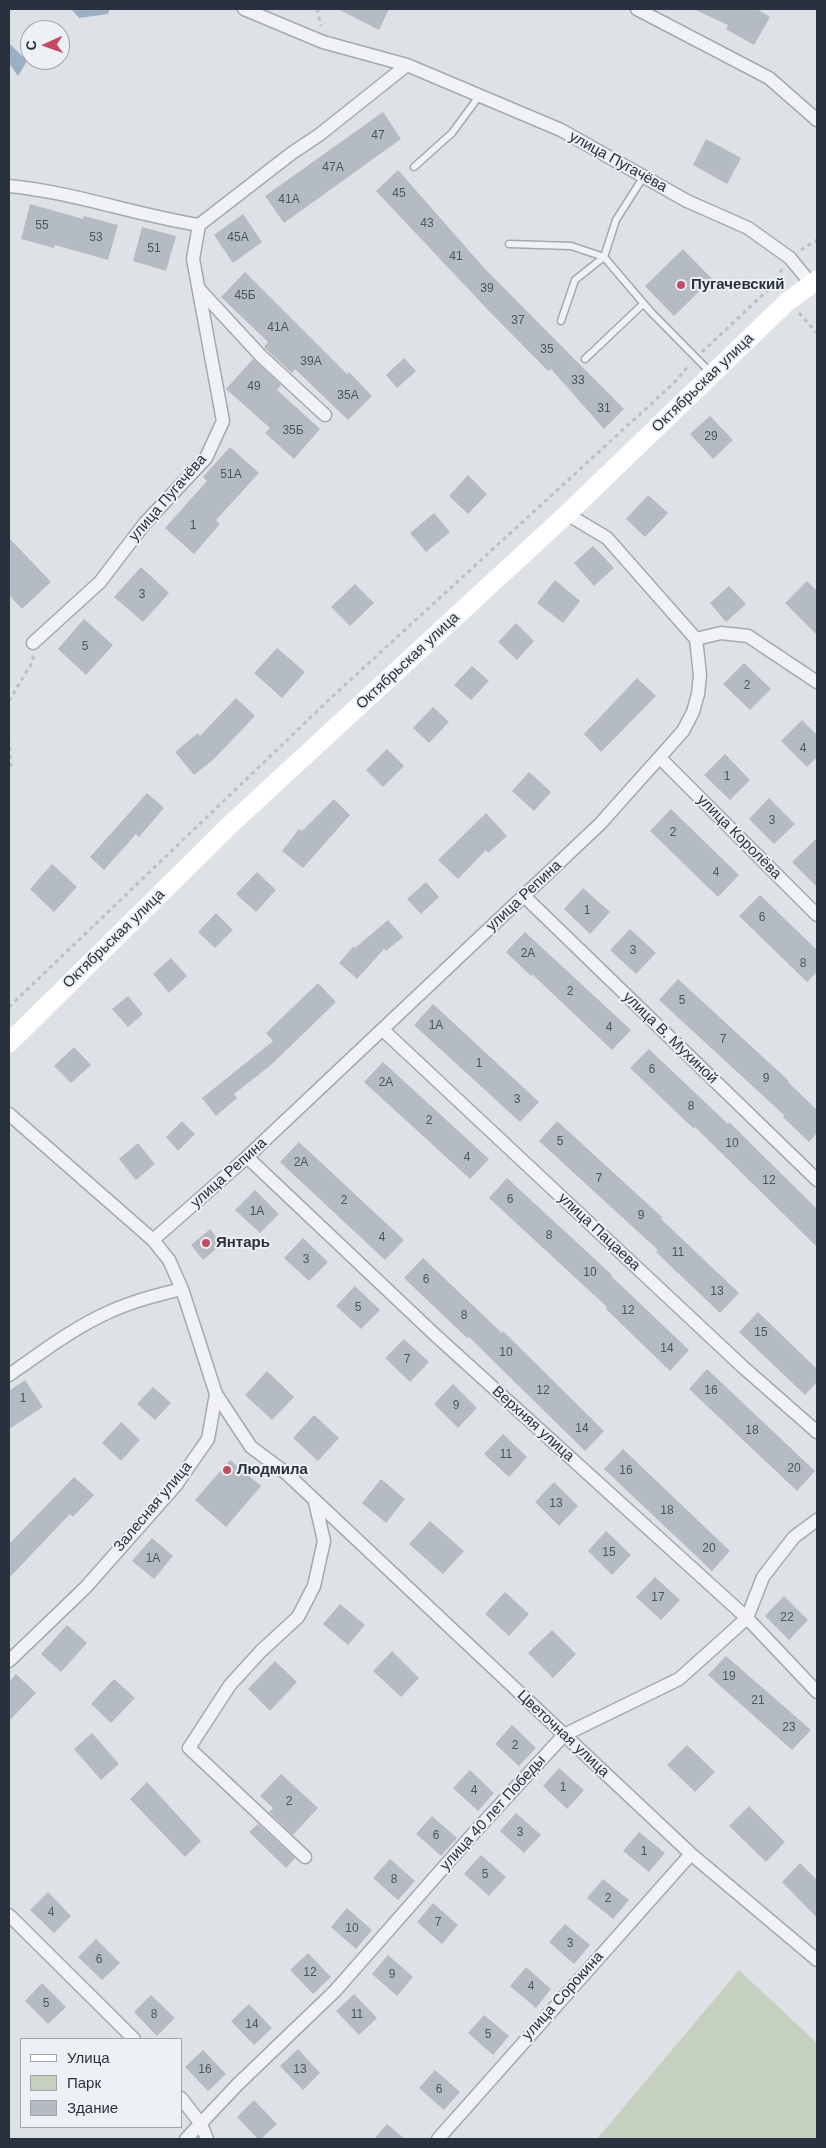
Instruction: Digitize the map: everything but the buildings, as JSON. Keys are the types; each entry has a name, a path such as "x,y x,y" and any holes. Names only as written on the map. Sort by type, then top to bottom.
{"main road":[{"name":"Октябрьская улица","path":"9,1043 232,823 567,514 787,302 816,284"}],"street":[{"name":"улица Пугачёва","path":"244,9 323,42 407,65 561,130 687,201 748,228 790,258 816,284"},
{"path":"637,9 769,78 817,120"},
{"path":"9,186 33,188 162,219 198,224 319,135 407,65"},
{"name":"улица Пугачёва","path":"32,643 100,582 145,522 206,458 223,421 193,259 198,224"},
{"path":"200,290 261,356 325,415"},
{"path":"567,514 606,538 696,639 721,632 748,636 817,682"},
{"name":"улица Репина","path":"153,1240 247,1157 383,1030 600,824 660,759 683,731 693,712 698,694 700,675 696,639"},
{"name":"улица Королёва","path":"660,759 817,915"},
{"name":"улица В. Мухиной","path":"524,896 817,1180"},
{"name":"улица Пацаева","path":"383,1030 743,1367 817,1432"},
{"name":"Залесная улица","path":"9,1114 153,1240 169,1260 182,1289 216,1394 208,1439 176,1485 86,1587 9,1661"},
{"name":"Верхняя улица","path":"247,1157 433,1333 747,1618 817,1692"},
{"path":"9,1376 54,1344 108,1312 142,1298 182,1289"},
{"name":"Цветочная улица","path":"216,1394 251,1447 286,1473 691,1854 817,1960"},
{"path":"305,1857 189,1748 230,1685 261,1651 298,1618 314,1586 324,1541 315,1502"},
{"name":"улица 40 лет Победы","path":"186,2139 238,2084 335,1991 472,1835 564,1735 679,1679 747,1618 763,1577 794,1537 817,1520"},
{"name":"улица Сорокина","path":"438,2139 691,1854"},
{"path":"9,1915 133,2038"},
{"path":"182,2099 201,2124 207,2139"}],"lane":[{"path":"414,167 452,133 480,95"},
{"path":"561,321 576,280 604,257 616,220 644,176"},
{"path":"509,244 571,246 604,257 643,304 712,375"},
{"path":"586,360 643,304"}],"path":[{"path":"9,1007 334,695 675,382 695,358 771,287 790,258 817,240"},
{"path":"9,701 34,661 32,643"},
{"path":"9,739 9,770"}],"green space":[{"path":"739,1970 817,2043 817,2139 597,2139"}],"water":[{"path":"71,9 110,9 108,14 79,18"},
{"path":"9,43 20,54 20,70 22,70 18,76 9,63"}],"place":[{"name":"Пугачевский","path":"681,285"},
{"name":"Янтарь","path":"206,1243"},
{"name":"Людмила","path":"227,1470"}]}
